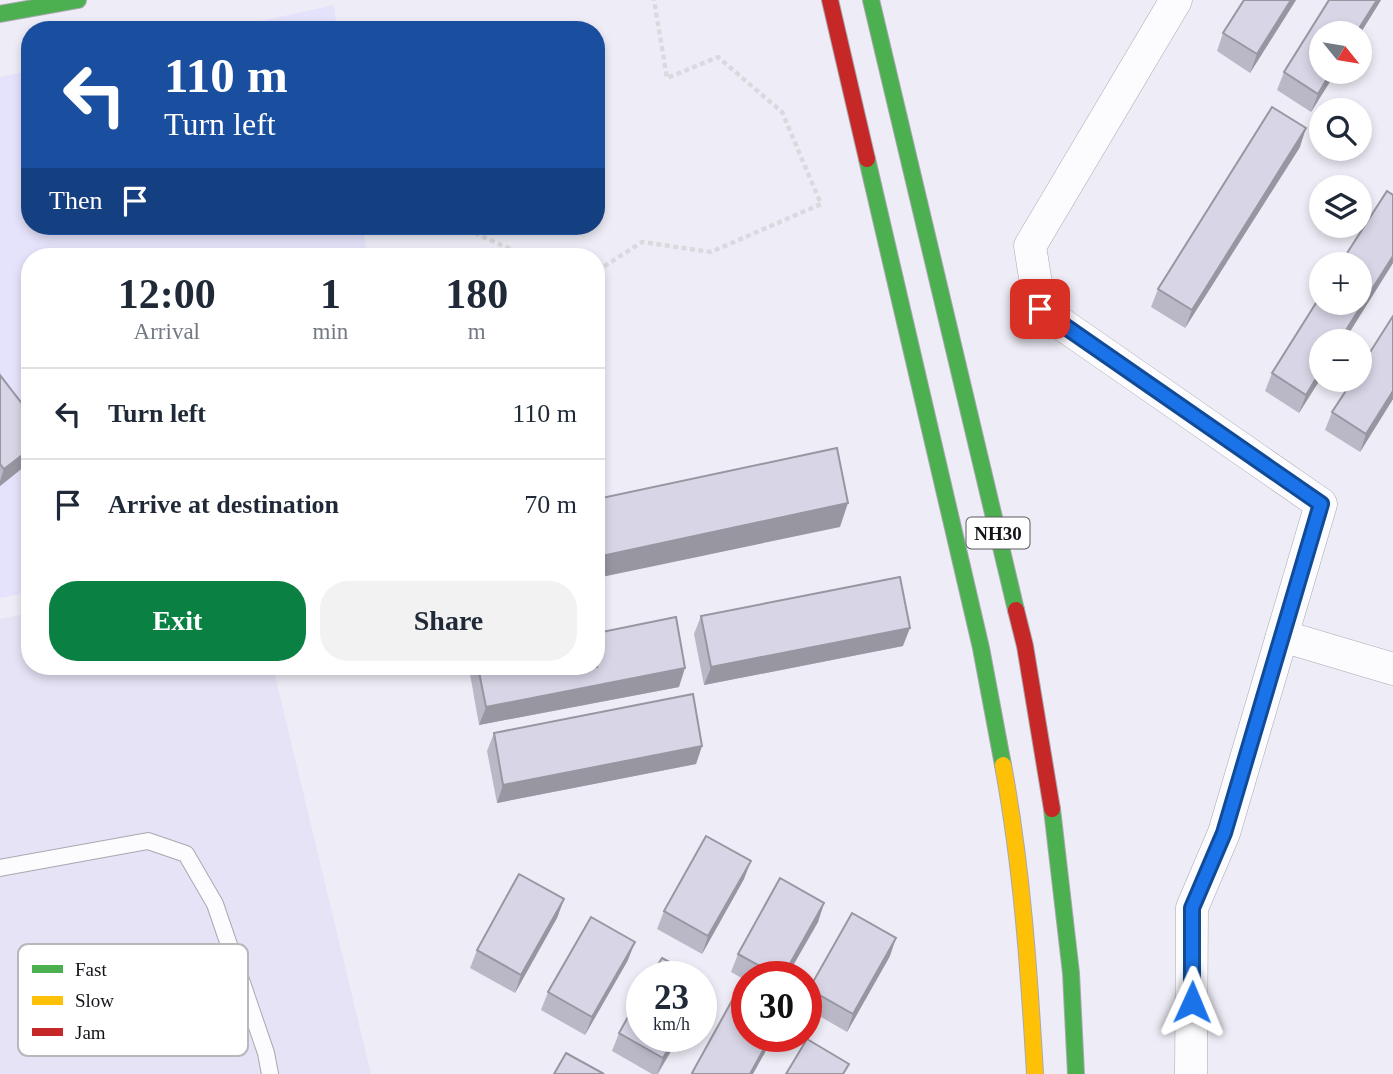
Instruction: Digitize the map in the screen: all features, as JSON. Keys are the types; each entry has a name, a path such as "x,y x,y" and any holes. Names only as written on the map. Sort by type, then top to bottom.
{"main road":[{"path":"0,14 78,0"},
{"name":"NH30","path":"830,0 981,648 1011,810 1029,974 1035,1074"},
{"name":"NH30","path":"871,0 1025,646 1052,809 1071,973 1076,1074"}],"street":[{"path":"1176,0 1030,246 1040,309 1321,504 1224,833 1192,908 1191,1074"},
{"path":"1282,636 1393,669"}],"lane":[{"path":"0,868 148,841 186,854 215,904 228,944"},
{"path":"248,1002 270,1074"}],"path":[{"path":"605,266 642,242 712,252 821,204 782,112 719,57 667,78 654,0"},
{"path":"479,235 508,248"}],"shaded area":[{"path":"334,5 336,21 260,21"},
{"path":"21,73 21,235 364,235 366,248 21,248 21,594 0,598 0,77"},
{"path":"21,615 21,675 275,675 371,1074 0,1074 0,619"}],"building":[{"path":"1244,0 1291,0 1257,54 1223,33"},
{"path":"1329,0 1377,0 1364,21 1316,21"},
{"path":"1309,32 1309,84 1324,84 1318,94 1284,72"},
{"path":"1272,107 1306,128 1192,310 1158,289"},
{"path":"1387,191 1393,195 1393,256 1372,289 1372,252 1348,252 1357,238 1372,238 1372,214"},
{"path":"1309,314 1356,315 1347,329 1309,329 1309,390 1306,395 1272,373"},
{"path":"1393,316 1393,391 1366,434 1332,412 1345,392 1372,392 1372,349"},
{"path":"0,375 21,402 21,456 4,469 0,464"},
{"path":"837,448 848,503 605,555 605,497"},
{"path":"900,577 910,628 711,667 701,616"},
{"path":"676,617 685,668 486,707 480,675 605,675 605,631"},
{"path":"693,694 702,746 503,785 494,733"},
{"path":"706,836 751,861 708,936 664,911"},
{"path":"519,874 564,899 521,975 477,950"},
{"path":"780,878 824,903 791,961 751,961 738,954"},
{"path":"852,913 896,938 853,1014 822,996 822,966"},
{"path":"591,917 635,942 592,1017 548,992"},
{"path":"731,1002 731,1052 762,1052 750,1074 692,1073 704,1052 717,1052 717,1028"},
{"path":"626,1021 626,1037 619,1033"},
{"path":"822,1048 849,1064 843,1074 786,1074 799,1052 822,1052"},
{"path":"652,1052 667,1052 663,1058"},
{"path":"566,1053 604,1074 554,1074"}],"traffic: fast":[{"path":"0,14 78,0"},
{"path":"871,0 1016,610"},
{"path":"867,159 981,648 1003,765"},
{"path":"1052,809 1071,973 1076,1074"}],"traffic: slow":[{"path":"1003,765 1020,880 1035,1074"}],"traffic: jam":[{"path":"830,0 867,159"},
{"path":"1016,610 1025,646 1052,809"}],"route":[{"path":"1040,309 1321,504 1224,833 1192,908 1192,1002"}]}
